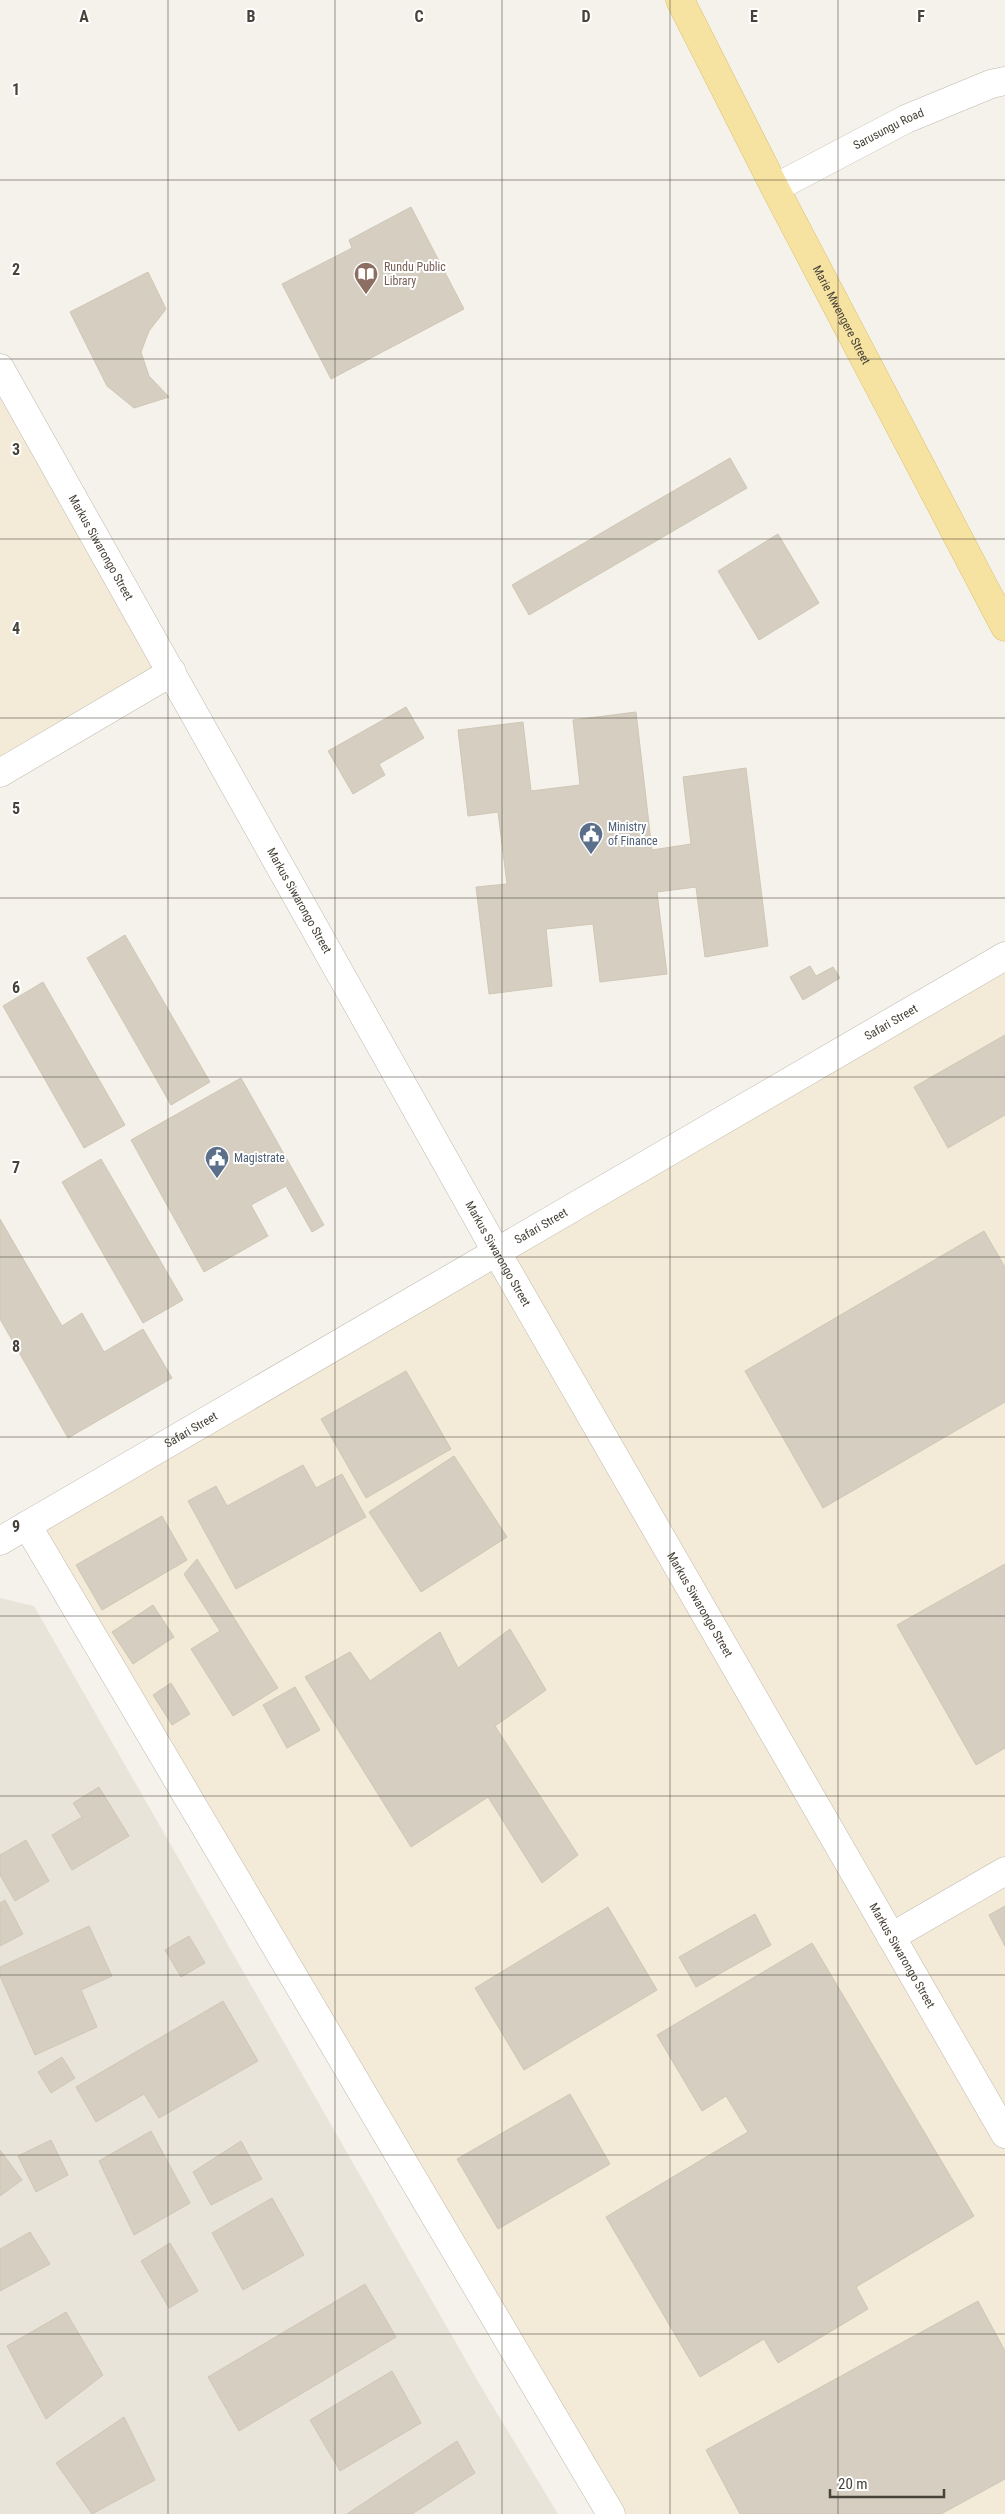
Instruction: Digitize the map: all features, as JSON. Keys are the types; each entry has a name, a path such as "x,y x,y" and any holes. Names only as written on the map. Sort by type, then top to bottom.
{"main road":[{"name":"Marie Mwengere Street","path":"680,0 775,188 1005,627"}],"street":[{"name":"Sarusungu Road","path":"775,188 906,119 991,84 1005,81"},
{"name":"Markus Siwarongo Street","path":"0,368 496,1251 1005,2134"},
{"path":"0,773 172,672"},
{"name":"Safari Street","path":"0,1541 1005,956"},
{"path":"27,1525 611,2514"},
{"path":"891,1937 1005,1871"}],"shaded area":[{"path":"0,353 176,669 506,1244 1005,956 1005,2514 611,2514 27,1525 496,1251 171,673 0,772"},
{"path":"0,1598 34,1606 483,2390 558,2514 0,2514"}],"building":[{"path":"411,207 464,309 331,379 282,284 352,248 349,240"},
{"path":"148,272 166,309 149,331 141,352 149,376 169,397 134,408 107,386 70,312"},
{"path":"730,458 747,488 529,615 512,585"},
{"path":"778,534 819,603 759,640 718,571"},
{"path":"406,707 424,738 379,764 385,775 353,794 328,751"},
{"path":"636,712 652,850 691,844 683,777 746,768 768,946 705,957 696,887 657,892 667,974 600,982 593,924 546,929 552,986 489,994 476,887 507,884 498,812 468,816 458,730 523,722 531,791 580,785 573,720"},
{"path":"125,935 210,1082 171,1105 87,958"},
{"path":"810,966 816,976 833,967 840,978 803,1000 790,977"},
{"path":"43,982 125,1125 84,1148 3,1006"},
{"path":"1005,1035 1005,1115 948,1148 914,1087"},
{"path":"241,1078 324,1225 312,1232 286,1186 251,1205 268,1236 204,1272 131,1140"},
{"path":"101,1159 183,1300 143,1323 62,1182"},
{"path":"0,1219 62,1326 82,1313 104,1352 143,1329 172,1378 68,1438 0,1319"},
{"path":"984,1231 1005,1267 1005,1402 823,1508 745,1371"},
{"path":"406,1371 451,1449 366,1498 321,1419"},
{"path":"454,1456 507,1537 421,1592 369,1512"},
{"path":"303,1465 316,1488 342,1474 366,1517 236,1589 188,1501 216,1486 227,1506"},
{"path":"162,1516 187,1560 102,1610 76,1565"},
{"path":"197,1559 278,1688 233,1716 191,1649 220,1631 184,1574"},
{"path":"1005,1564 1005,1748 976,1765 897,1625"},
{"path":"153,1605 174,1637 133,1664 112,1632"},
{"path":"510,1629 546,1690 495,1726 578,1855 542,1883 488,1797 411,1847 305,1677 350,1652 370,1681 440,1632 458,1668"},
{"path":"171,1683 190,1714 172,1725 153,1695"},
{"path":"295,1687 320,1730 287,1748 263,1705"},
{"path":"99,1787 129,1836 72,1870 52,1835 82,1817 73,1803"},
{"path":"26,1840 49,1881 15,1901 0,1875 0,1855"},
{"path":"5,1900 23,1934 0,1946 0,1903"},
{"path":"1005,1906 1005,1946 989,1915"},
{"path":"608,1907 657,1990 524,2070 475,1988"},
{"path":"755,1914 771,1945 696,1987 679,1957"},
{"path":"89,1926 112,1976 81,1990 97,2027 35,2055 0,1976 0,1967"},
{"path":"189,1936 205,1963 181,1977 165,1950"},
{"path":"812,1943 974,2216 856,2287 868,2309 778,2363 764,2339 700,2377 606,2217 748,2132 726,2096 702,2111 657,2035"},
{"path":"223,2001 258,2061 159,2118 144,2094 96,2122 76,2087"},
{"path":"62,2057 75,2078 51,2093 38,2072"},
{"path":"570,2094 610,2164 498,2229 457,2159"},
{"path":"151,2131 190,2203 134,2235 99,2161"},
{"path":"51,2140 68,2175 36,2192 18,2156"},
{"path":"241,2141 262,2179 211,2205 193,2172"},
{"path":"0,2150 22,2180 0,2196"},
{"path":"272,2198 304,2255 243,2290 212,2233"},
{"path":"30,2232 50,2264 0,2291 0,2249"},
{"path":"170,2243 198,2291 169,2308 141,2261"},
{"path":"365,2284 396,2337 239,2431 208,2377"},
{"path":"978,2301 1005,2351 1005,2479 941,2514 740,2514 706,2450"},
{"path":"66,2312 103,2375 46,2419 7,2346"},
{"path":"392,2371 421,2423 340,2471 310,2420"},
{"path":"124,2417 155,2480 92,2514 56,2463"},
{"path":"457,2441 475,2473 412,2514 347,2514"}],"place":[{"name":"Rundu Public Library","path":"366,295"},
{"name":"Ministry of Finance","path":"591,855"},
{"name":"Magistrate","path":"217,1179"}]}
